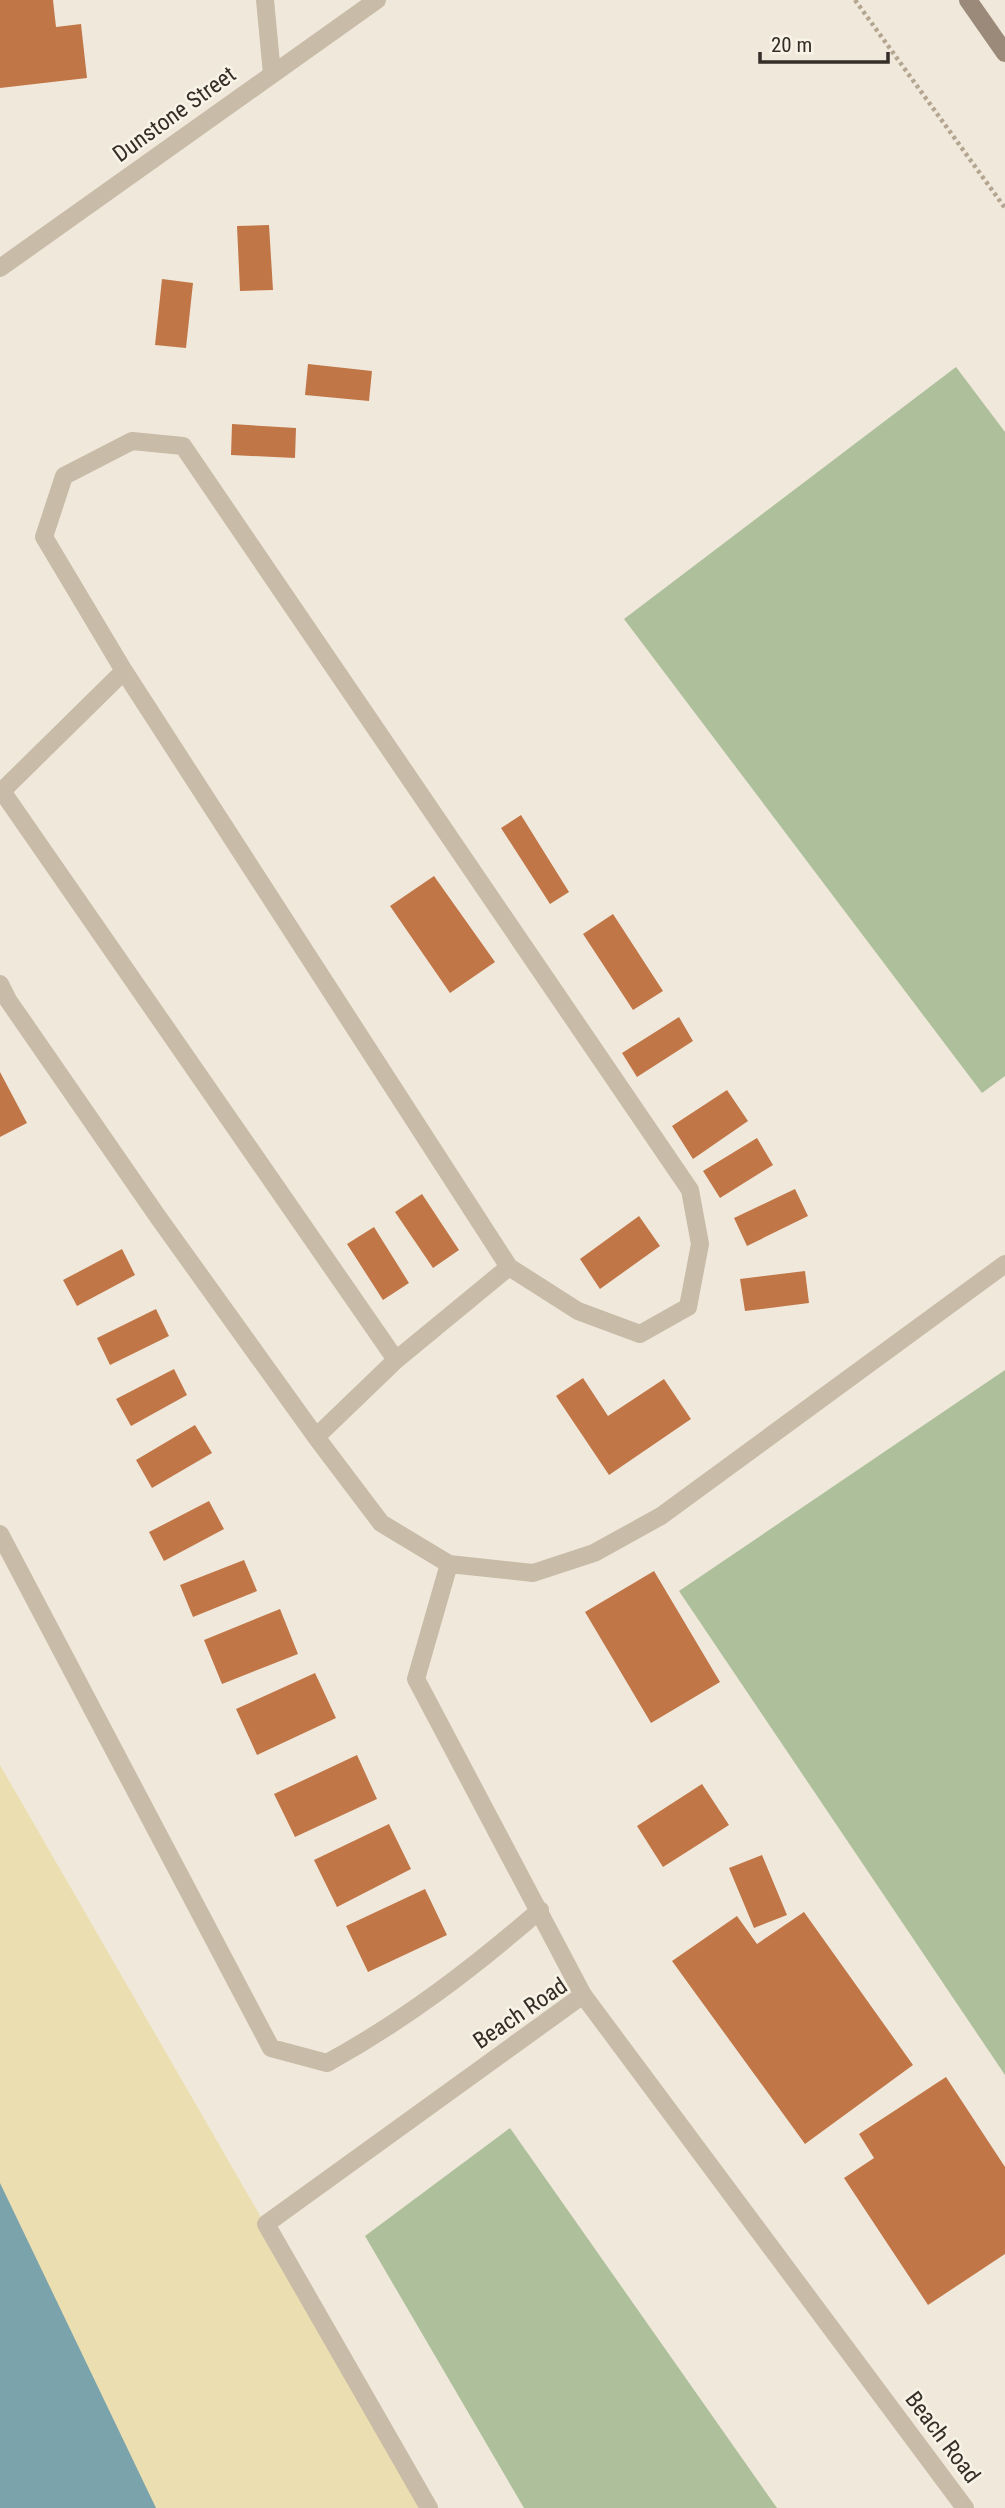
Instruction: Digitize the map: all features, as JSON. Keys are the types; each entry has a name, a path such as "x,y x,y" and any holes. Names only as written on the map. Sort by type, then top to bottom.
{"main road":[{"path":"968,0 1005,53"}],"street":[{"path":"265,0 272,74"},
{"name":"Dunstone Street","path":"0,268 377,0"},
{"path":"132,441 183,446 690,1189 701,1244 688,1307 640,1334 578,1311 509,1267 124,671 44,537 64,476 132,441"},
{"path":"124,671 1,792 397,1360"},
{"path":"0,984 158,1217 381,1523 449,1564 533,1573 594,1553 661,1516 1005,1264"},
{"path":"316,1437 397,1360 509,1267"},
{"path":"0,1534 271,2048 327,2063 378,2035 481,1961 540,1910"},
{"path":"449,1564 416,1679 583,1995"},
{"name":"Beach Road","path":"429,2508 266,2224 583,1995 965,2508"}],"path":[{"path":"855,0 1005,208"}],"green space":[{"path":"956,367 1005,432 1005,1076 982,1093 624,619"},
{"path":"1005,1370 1005,2075 679,1591"},
{"path":"510,2128 777,2508 524,2508 365,2236"}],"sand":[{"path":"0,1765 429,2508 86,2508 0,2325"}],"water":[{"path":"0,2183 156,2508 0,2508"}],"building":[{"path":"0,0 53,0 56,27 81,24 87,78 0,88"},
{"path":"269,225 273,290 240,291 237,226"},
{"path":"162,279 193,283 186,348 155,345"},
{"path":"308,364 372,371 369,401 305,395"},
{"path":"232,424 296,428 295,458 231,455"},
{"path":"521,815 569,892 550,904 501,828"},
{"path":"434,876 495,962 450,993 390,906"},
{"path":"613,914 663,991 633,1010 583,934"},
{"path":"679,1017 693,1041 637,1077 622,1053"},
{"path":"0,1072 27,1123 0,1137"},
{"path":"727,1090 748,1121 693,1159 672,1126"},
{"path":"757,1138 773,1165 720,1198 703,1171"},
{"path":"795,1189 808,1216 747,1246 734,1218"},
{"path":"422,1194 459,1250 433,1268 395,1212"},
{"path":"639,1216 660,1246 600,1289 580,1259"},
{"path":"374,1227 409,1283 383,1300 347,1244"},
{"path":"122,1249 135,1275 77,1306 63,1280"},
{"path":"805,1271 809,1303 745,1311 740,1279"},
{"path":"156,1309 169,1336 110,1365 97,1338"},
{"path":"174,1369 187,1395 131,1426 116,1399"},
{"path":"583,1378 608,1416 664,1379 691,1419 609,1475 556,1396"},
{"path":"195,1425 212,1453 152,1488 136,1460"},
{"path":"209,1501 224,1529 164,1561 149,1532"},
{"path":"244,1560 257,1591 193,1617 180,1585"},
{"path":"654,1571 720,1682 651,1723 585,1612"},
{"path":"280,1609 298,1654 222,1684 204,1640"},
{"path":"315,1673 336,1718 257,1755 236,1709"},
{"path":"357,1755 377,1799 295,1837 274,1794"},
{"path":"702,1784 729,1825 663,1867 637,1826"},
{"path":"389,1824 411,1869 337,1907 314,1860"},
{"path":"762,1855 787,1915 754,1928 729,1868"},
{"path":"425,1889 447,1935 368,1972 346,1926"},
{"path":"804,1912 913,2065 805,2144 672,1961 737,1916 757,1944"},
{"path":"946,2077 1005,2167 1005,2254 928,2305 844,2178 874,2158 859,2134"}]}
